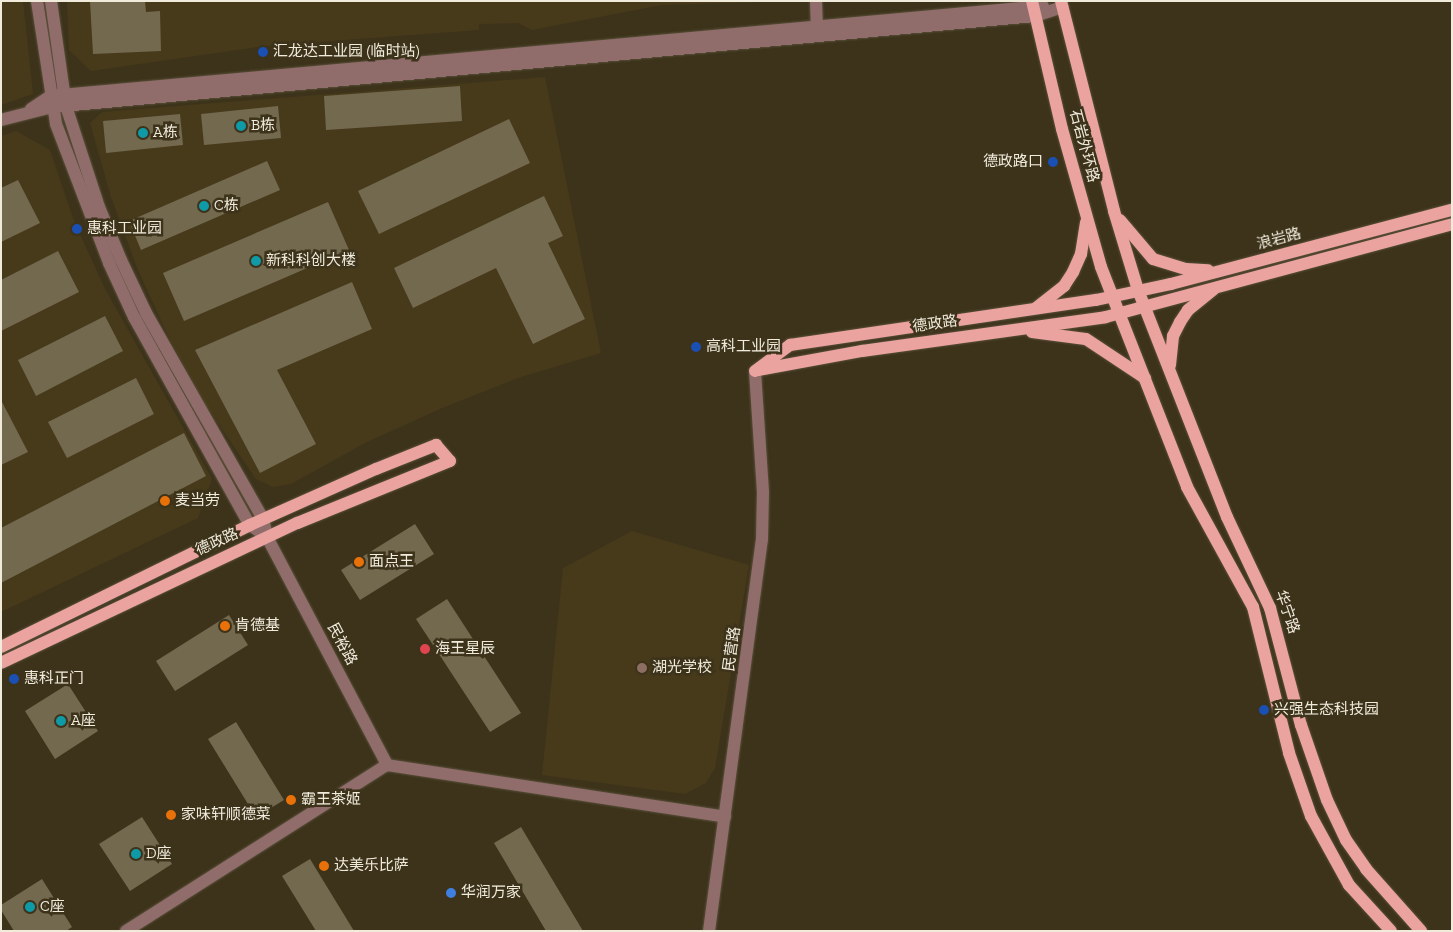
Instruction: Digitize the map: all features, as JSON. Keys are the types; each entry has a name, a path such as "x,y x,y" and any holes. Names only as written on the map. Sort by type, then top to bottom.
{"main road":[{"name":"石岩外环路","path":"1062,4 1114,211 1138,290"},
{"name":"石岩外环路","path":"1033,7 1086,217 1113,296"},
{"name":"浪岩路","path":"1120,313 1146,307 1226,276 1452,210"},
{"path":"1114,211 1153,258 1186,269 1226,276"},
{"path":"1032,310 1058,292 1073,272 1081,254 1086,217"},
{"name":"浪岩路","path":"1113,296 1138,290 1226,276 1452,224"},
{"path":"1171,370 1170,354 1180,322 1199,299 1226,276"},
{"name":"华宁路","path":"1138,290 1171,370 1227,517 1270,608 1301,725 1327,800 1346,840 1366,869 1421,931"},
{"name":"德政路","path":"756,371 790,345 1032,310 1113,296"},
{"name":"华宁路","path":"1113,296 1187,487 1253,606 1289,753 1311,816 1349,885 1391,931"},
{"name":"德政路","path":"756,371 862,351 1120,313"},
{"path":"1010,330 1086,339 1145,378"},
{"name":"德政路","path":"1,647 250,525 436,445 450,462 267,537 1,663"}],"street":[{"path":"37,1 51,102 87,210 134,317 250,525 267,537"},
{"path":"51,1 64,100 99,207 146,313 263,519 267,537"},
{"path":"816,1 817,25"},
{"path":"64,100 1062,4"},
{"path":"1,120 51,102 64,100 817,25 1033,7"},
{"name":"民营路","path":"709,931 762,539 763,492 756,371"},
{"name":"民裕路","path":"267,537 387,765"},
{"path":"126,931 387,765 725,818"}],"shaded area":[{"path":"1,1 23,1 33,94 1,105"},
{"path":"67,1 793,1 662,5 532,30 518,23 479,24 479,30 265,46 91,71 69,50"},
{"path":"545,77 601,353 521,377 442,408 365,443 291,484 273,487 256,479 207,407 170,340 138,270 111,197 90,123 102,112"},
{"name":"惠科工业园","path":"16,131 50,150 74,221 105,289 212,479 198,518 1,612 1,136"},
{"name":"湖光学校","path":"632,531 749,565 715,768 706,783 685,794 542,775 563,568"}],"building":[{"path":"90,1 145,1 146,12 160,11 161,51 93,54"},
{"path":"460,86 462,121 326,130 324,96"},
{"name":"B栋","path":"278,106 281,138 204,145 201,114"},
{"name":"A栋","path":"180,114 183,145 106,153 103,121"},
{"path":"509,119 530,163 379,234 358,191"},
{"name":"C栋","path":"267,161 280,190 141,250 129,221"},
{"path":"18,180 40,223 1,242 1,188"},
{"path":"544,196 563,236 548,243 585,319 533,344 496,268 413,308 394,268"},
{"name":"新科科创大楼","path":"328,202 349,250 184,321 163,273"},
{"path":"58,251 79,292 1,331 1,280"},
{"path":"352,282 372,329 277,370 316,444 260,473 195,350"},
{"path":"105,316 123,351 36,396 18,360"},
{"path":"136,378 154,414 67,458 48,422"},
{"path":"1,400 28,452 1,465"},
{"path":"184,433 206,476 1,583 1,528"},
{"path":"415,524 434,554 360,600 341,570"},
{"path":"447,599 521,713 490,732 416,619"},
{"path":"229,615 248,645 175,691 156,661"},
{"name":"A座","path":"68,684 98,731 55,759 25,711"},
{"path":"236,722 284,800 256,817 208,739"},
{"name":"D座","path":"142,817 172,864 130,891 99,844"},
{"path":"521,827 583,931 546,931 494,843"},
{"path":"310,859 354,931 316,931 282,876"},
{"name":"C座","path":"42,879 72,927 66,931 14,931 1,910 1,905"}],"place":[{"name":"汇龙达工业园 (临时站)","path":"263,52"},
{"name":"B栋","path":"241,126"},
{"name":"A栋","path":"143,133"},
{"name":"德政路口","path":"1053,162"},
{"name":"C栋","path":"204,206"},
{"name":"惠科工业园","path":"77,229"},
{"name":"新科科创大楼","path":"256,261"},
{"name":"高科工业园","path":"696,347"},
{"name":"麦当劳","path":"165,501"},
{"name":"面点王","path":"359,562"},
{"name":"肯德基","path":"225,626"},
{"name":"海王星辰","path":"425,649"},
{"name":"湖光学校","path":"642,668"},
{"name":"惠科正门","path":"14,679"},
{"name":"兴强生态科技园","path":"1264,710"},
{"name":"A座","path":"61,721"},
{"name":"霸王茶姬","path":"291,800"},
{"name":"家味轩顺德菜","path":"171,815"},
{"name":"D座","path":"136,854"},
{"name":"达美乐比萨","path":"324,866"},
{"name":"华润万家","path":"451,893"},
{"name":"C座","path":"30,907"}]}
